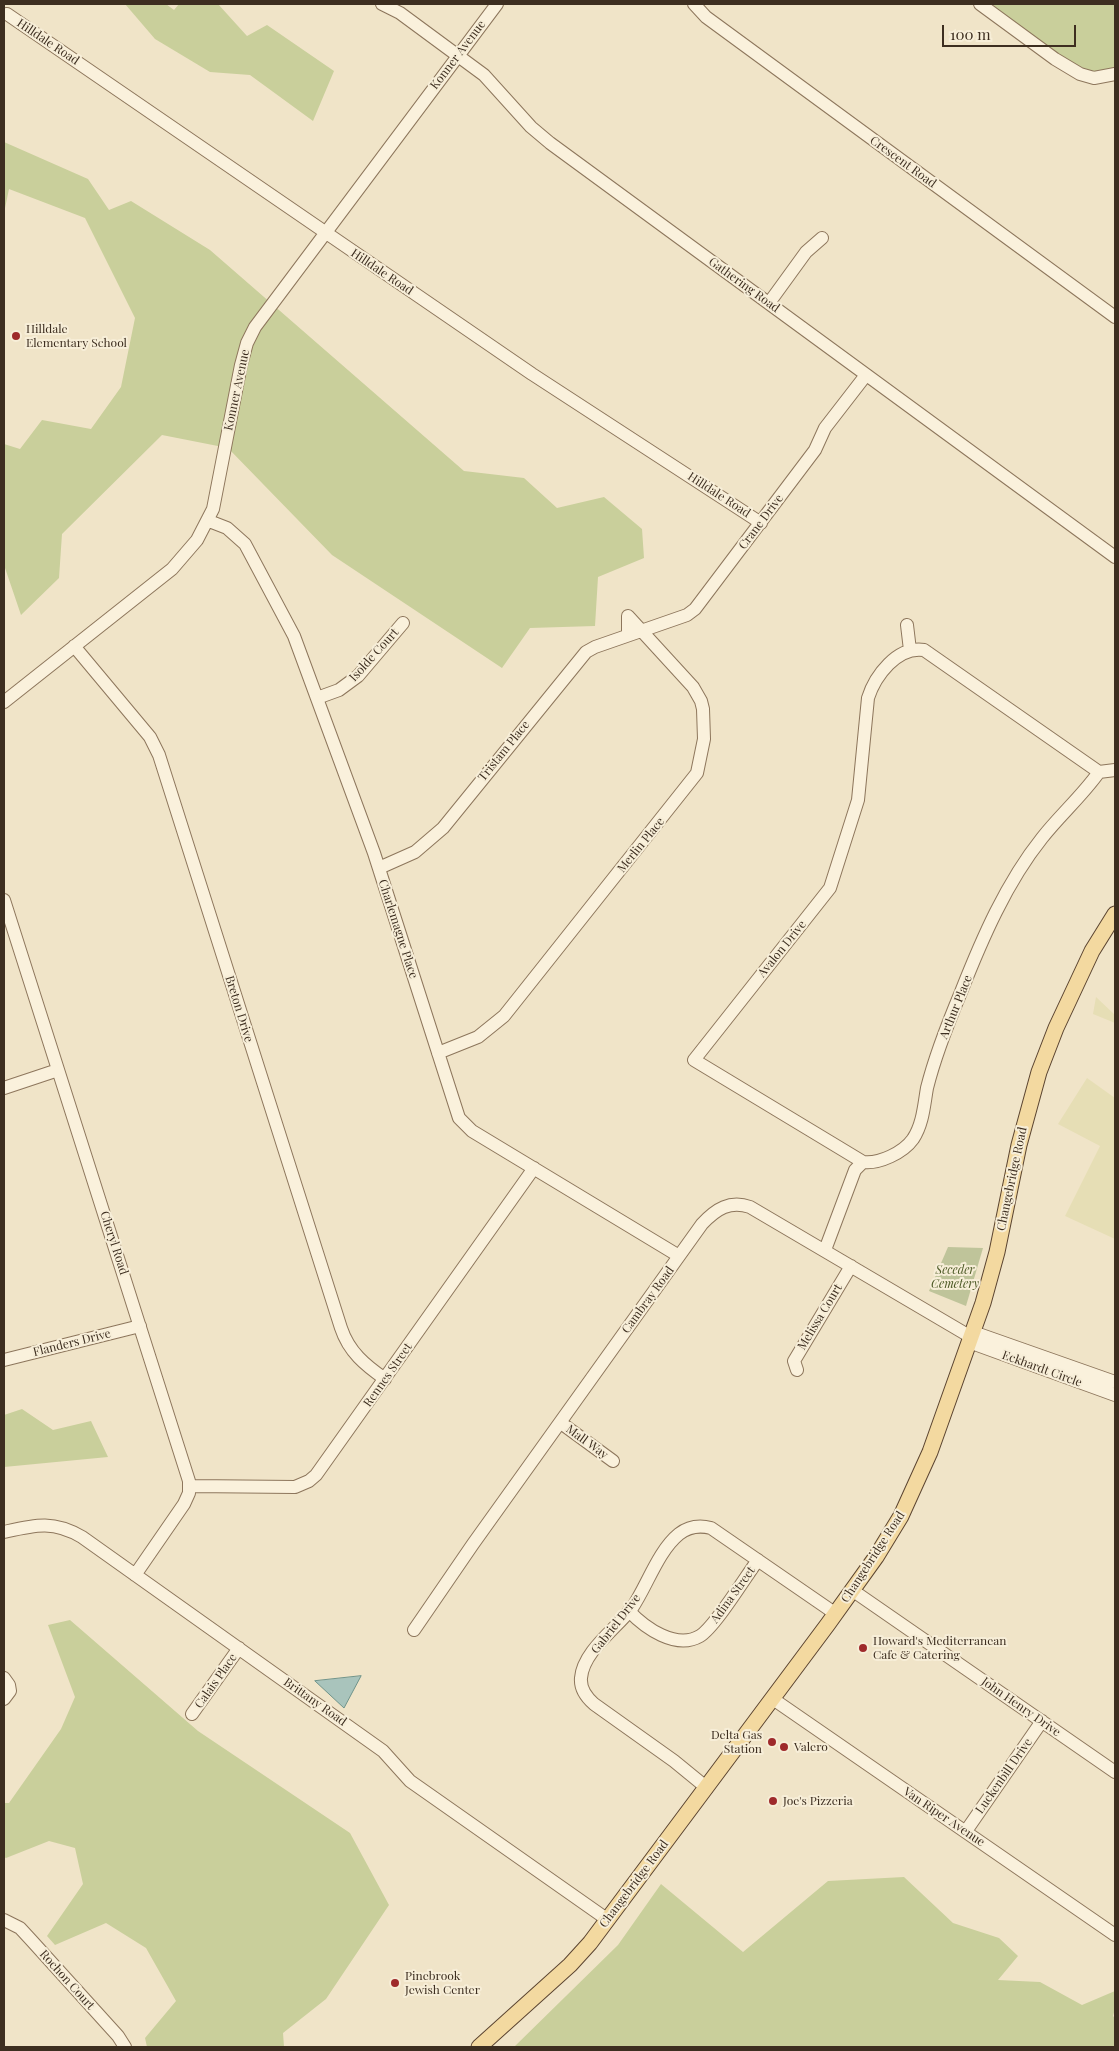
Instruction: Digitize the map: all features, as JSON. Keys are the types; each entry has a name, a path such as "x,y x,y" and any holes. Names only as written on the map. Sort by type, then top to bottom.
{"main road":[{"name":"Changebridge Road","path":"479,2047 570,1965 608,1920 836,1614 901,1516 930,1452 971,1337 993,1267 1019,1145 1039,1072 1056,1028 1092,951 1115,914"}],"street":[{"name":"Gathering Road","path":"382,4 400,13 484,75 531,127 550,143 1115,557"},
{"name":"Konner Avenue","path":"4,702 172,569 197,540 209,521 215,503 240,365 247,343 266,312 497,4"},
{"name":"Crescent Road","path":"694,4 706,17 848,123 1115,317"},
{"path":"980,4 1055,59 1080,74 1094,78 1115,74"},
{"name":"Hilldale Road","path":"7,14 532,374 761,523"},
{"path":"769,304 806,252 822,238"},
{"name":"Crane Drive","path":"628,635 687,615 695,609 815,450 825,428 866,375"},
{"name":"Charlemagne Place","path":"209,521 226,528 245,544 294,636 379,868 457,1112 467,1127 679,1256"},
{"name":"Merlin Place","path":"438,1054 478,1037 504,1016 697,773 704,739 701,701 693,687 628,616 628,635"},
{"name":"Isolde Court","path":"317,698 349,683 403,623"},
{"path":"907,625 910,650 918,649 929,653 1099,772 1115,770"},
{"name":"Tristam Place","path":"379,868 415,852 432,839 582,656 595,647 628,635"},
{"name":"Breton Drive","path":"74,646 150,737 159,754 345,1340 355,1355 385,1379"},
{"name":"Avalon Drive","path":"863,1162 694,1060 828,892 858,800 868,698 872,686 884,670 900,654 910,650"},
{"name":"Arthur Place","path":"863,1162 873,1161 896,1153 904,1148 914,1137 921,1120 934,1066 961,990 1006,893 1041,839 1060,816 1088,788 1099,772"},
{"name":"Cheryl Road","path":"4,900 190,1486"},
{"path":"4,1088 58,1070"},
{"path":"825,1250 849,1182 855,1170 863,1162"},
{"name":"Rennes Street","path":"190,1486 295,1487 309,1481 322,1468 534,1168"},
{"name":"Cambray Road","path":"414,1630 473,1544 710,1215 732,1204 750,1207 971,1337"},
{"name":"Melissa Court","path":"797,1370 794,1361 851,1266"},
{"name":"Flanders Drive","path":"4,1360 140,1326"},
{"name":"Eckhardt Circle","path":"971,1337 1115,1382"},
{"name":"Eckhardt Circle","path":"971,1337 1115,1395"},
{"name":"Mall Way","path":"561,1423 613,1461"},
{"path":"135,1575 182,1508 190,1486"},
{"name":"Brittany Road","path":"4,1532 37,1525 61,1527 82,1537 383,1751 410,1781 608,1920"},
{"name":"Gabriel Drive","path":"707,1788 674,1761 594,1704 583,1690 581,1678 588,1659 599,1643 629,1611 673,1540 684,1530 693,1527 711,1528 836,1614"},
{"name":"Adina Street","path":"629,1611 643,1624 664,1636 675,1640 693,1639 704,1634 758,1560"},
{"name":"John Henry Drive","path":"852,1590 1115,1772"},
{"name":"Calais Place","path":"192,1714 239,1648"},
{"path":"4,1678 9,1684 10,1691 4,1698"},
{"name":"Van Riper Avenue","path":"773,1699 1115,1935"},
{"name":"Luckenbill Drive","path":"966,1831 1042,1721"},
{"name":"Rochon Court","path":"4,1920 20,1928 118,2036 124,2047"}],"shaded area":[{"path":"1096,997 1115,1015 1115,1023 1093,1014"},
{"path":"1087,1078 1115,1098 1115,1239 1065,1216 1100,1146 1058,1124"}],"green space":[{"path":"125,4 166,4 174,10 179,4 218,4 247,36 267,25 334,71 313,121 250,75 210,72 155,39"},
{"path":"995,4 1115,4 1115,69 1089,72 1078,68 1053,53 993,7"},
{"path":"4,142 88,179 109,210 131,201 210,250 464,471 524,478 557,508 604,497 642,529 644,558 598,577 595,626 530,628 502,668 332,555 228,448 162,435 62,534 59,578 21,615 4,565 4,444 20,449 42,420 91,429 121,387 135,318 85,218 9,189 4,213"},
{"name":"Seceder Cemetery","path":"948,1247 983,1248 966,1306 929,1291"},
{"path":"22,1409 53,1430 91,1421 108,1457 4,1467 4,1415"},
{"path":"70,1620 198,1731 350,1833 389,1905 326,1999 283,2033 284,2047 147,2047 145,2038 176,2001 146,1948 106,1923 55,1945 47,1936 83,1884 75,1848 49,1841 6,1858 4,1857 4,1803 9,1803 61,1729 75,1697 48,1625"},
{"path":"904,1877 953,1923 999,1938 1018,1956 998,1980 1040,1982 1082,2005 1115,1991 1113,2016 1115,2018 1115,2047 514,2047 618,1945 661,1884 743,1952 828,1881"}],"water":[{"path":"361,1676 344,1708 315,1681"}],"place":[{"name":"Hilldale Elementary School","path":"16,336"},
{"name":"Howard's Mediterranean Cafe & Catering","path":"863,1648"},
{"name":"Delta Gas Station","path":"772,1742"},
{"name":"Valero","path":"784,1747"},
{"name":"Joe's Pizzeria","path":"773,1801"},
{"name":"Pinebrook Jewish Center","path":"395,1983"}]}
